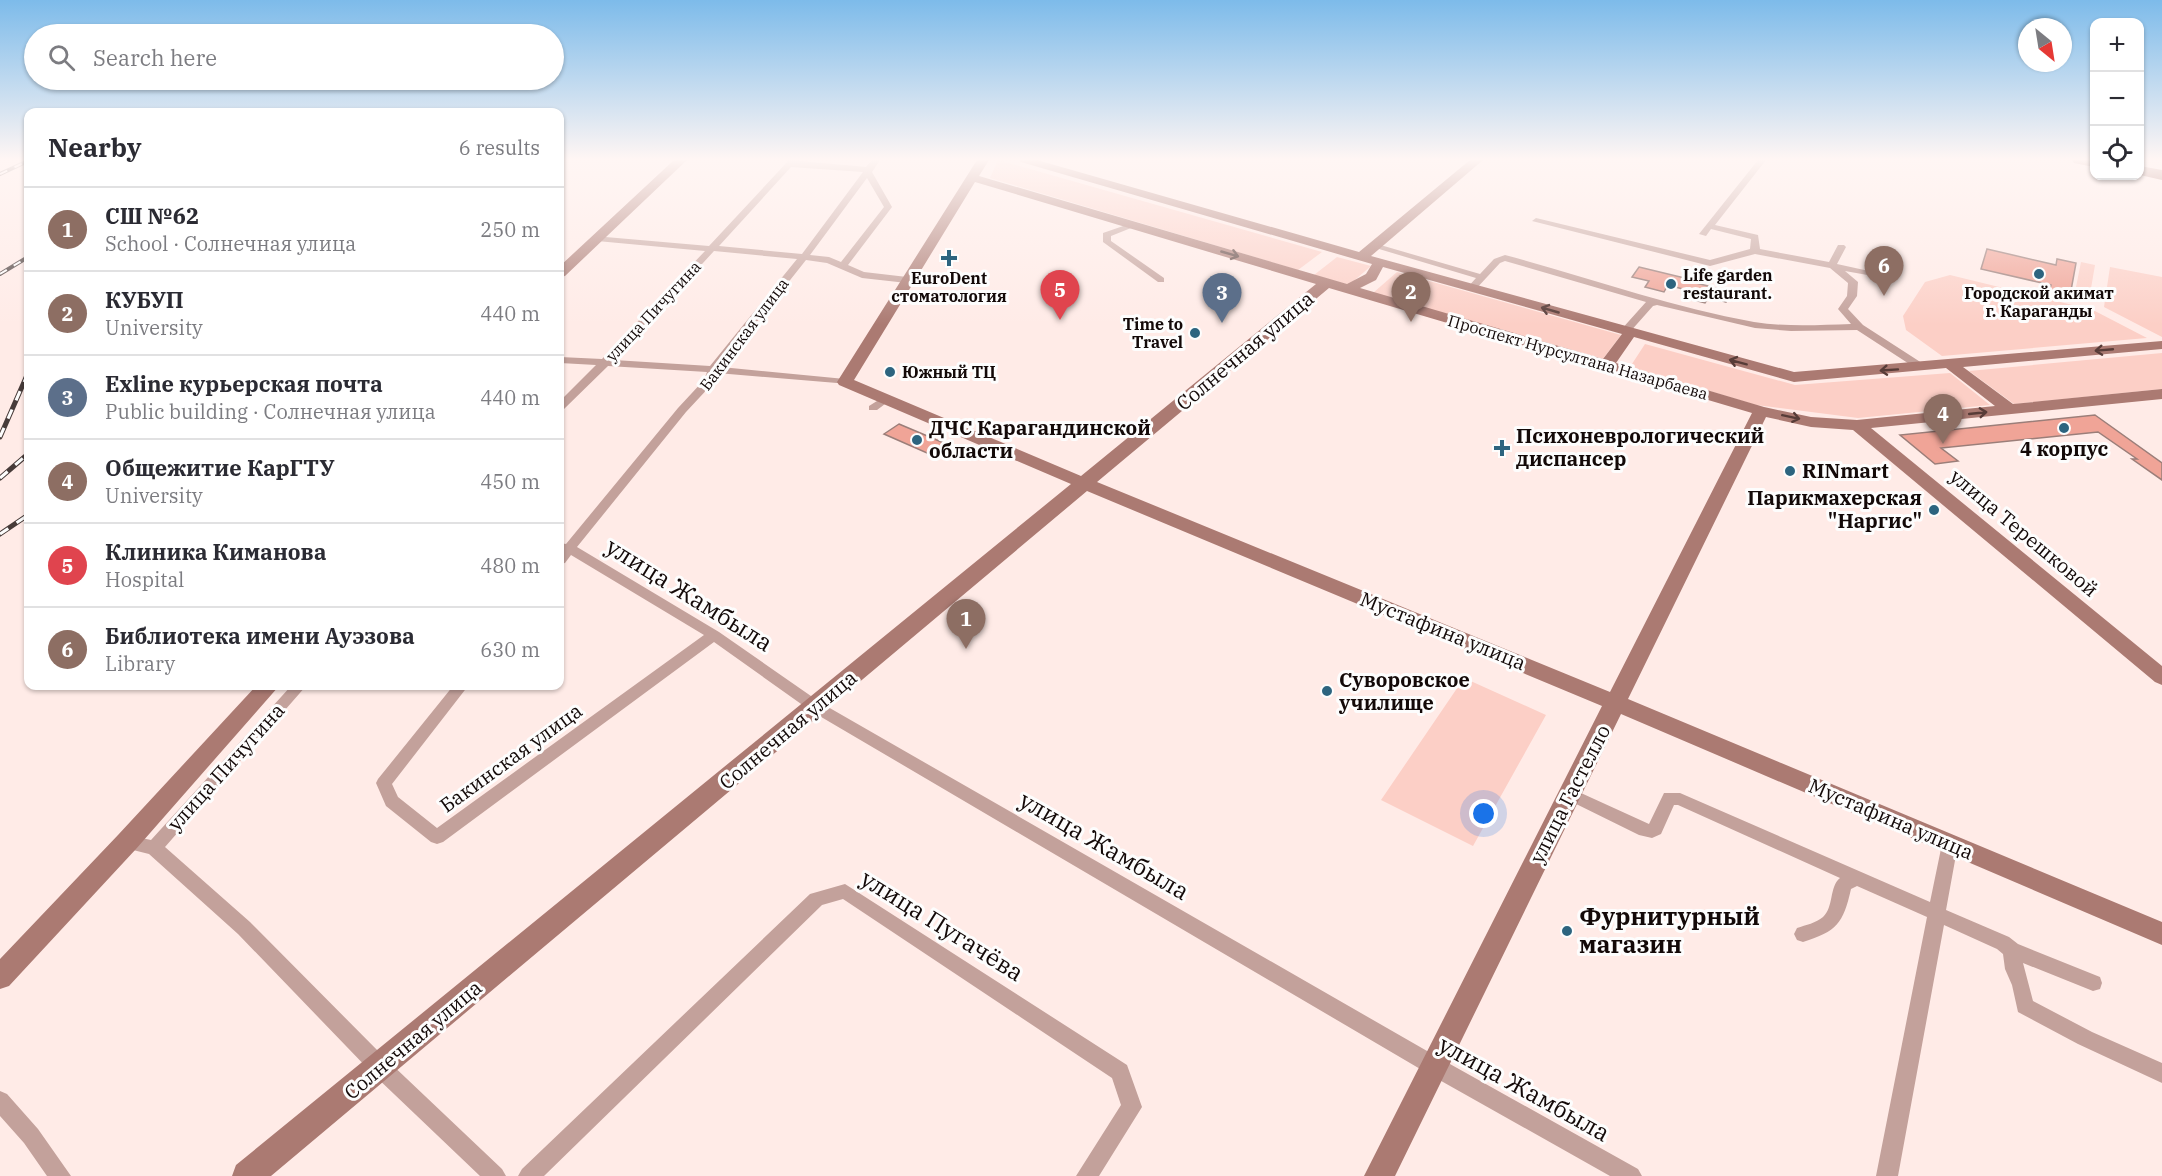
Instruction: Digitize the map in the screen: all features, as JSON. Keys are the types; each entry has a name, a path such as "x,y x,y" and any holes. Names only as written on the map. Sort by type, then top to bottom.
{"main road":[{"path":"564,269 622,215"},
{"path":"845,382 949,215"},
{"name":"Проспект Нурсултана Назарбаева","path":"1095,215 1761,411 1811,422 1857,425 2162,394"},
{"name":"Проспект Нурсултана Назарбаева","path":"1214,215 1627,332 1794,376 2162,345"},
{"path":"1361,257 1411,215"},
{"path":"1305,276 1317,260 1339,251"},
{"path":"1348,289 1371,277 1380,262"},
{"name":"Солнечная улица","path":"247,1176 1086,484 1326,283"},
{"path":"1606,366 1627,332"},
{"path":"1951,364 2010,410"},
{"name":"Мустафина улица","path":"845,382 879,403 1086,484 1616,703 2162,934"},
{"name":"улица Гастелло","path":"1379,1176 1761,411"},
{"name":"улица Терешковой","path":"1857,425 2162,676"},
{"path":"0,977 127,842 264,690"}],"street":[{"name":"улица Пичугина","path":"564,402 603,364 742,215"},
{"name":"Бакинская улица","path":"564,551 704,387 713,369 836,215"},
{"path":"843,265 882,215"},
{"path":"1718,215 1706,230 1755,237 1755,251"},
{"path":"1536,221 1710,263 1755,251 1873,273"},
{"path":"1132,226 1106,235 1107,242 1161,280"},
{"path":"597,238 804,257 843,265 862,274 907,280"},
{"path":"1374,246 1482,277"},
{"path":"1832,265 1841,247"},
{"path":"1472,288 1497,261 1505,258 1657,302 1755,325 1791,328 1859,327"},
{"path":"1832,265 1853,282 1852,296 1843,309 1859,327 1921,367"},
{"path":"1627,332 1650,304 1657,302"},
{"name":"Мустафина улица","path":"564,360 713,369 845,382"},
{"path":"564,391 603,364"},
{"name":"улица Жамбыла","path":"564,553 714,634 816,707 1434,1066 1631,1176"},
{"name":"Бакинская улица","path":"458,690 384,783 392,801 437,837 714,634"},
{"name":"улица Пичугина","path":"154,848 295,690"},
{"path":"1570,794 1645,830 1652,831 1668,801 1674,798 1680,799 2003,943 2012,950 2093,982"},
{"path":"127,842 154,848 244,928 380,1067 495,1176"},
{"path":"1887,1176 1950,844"},
{"path":"1803,933 1825,928 1837,914 1843,885 1855,878"},
{"name":"улица Пугачёва","path":"529,1176 816,899 845,891 1120,1072 1132,1107 1087,1176"},
{"path":"2012,950 2014,969 2021,985 2025,1006 2085,1038 2162,1072"},
{"path":"0,1101 31,1136 60,1176"}],"shaded area":[{"path":"1113,215 1191,215 1322,252 1298,270"},
{"path":"1337,257 1371,266 1349,285 1314,275"},
{"path":"2081,262 2095,265 2089,300 2074,297"},
{"path":"2110,267 2162,277 2162,337 2104,307"},
{"path":"1397,272 1621,335 1602,360 1373,293"},
{"path":"1950,275 2093,310 2147,338 1942,356 1906,330 1903,316 1925,282"},
{"path":"1645,344 1795,385 1950,373 1990,405 1858,418 1756,405 1630,367"},
{"path":"2162,353 2162,389 2014,404 1969,371"},
{"path":"1464,678 1546,715 1473,846 1381,800"}],"building":[{"name":"Городской акимат г. Караганды","path":"1987,249 2056,265 2057,259 2076,263 2070,296 2049,291 2051,285 1981,269"},
{"name":"Life garden restaurant.","path":"1639,267 1732,292 1726,302 1709,297 1705,303 1686,298 1690,291 1668,285 1664,292 1645,287 1649,281 1632,277"},
{"path":"2095,415 2162,463 2162,480 2098,432 1941,448 1958,461 1935,464 1900,435"},
{"name":"ДЧС Карагандинской области","path":"899,424 951,446 936,457 884,434"}],"railway":[{"path":"0,274 24,259"},
{"path":"0,437 24,382"},
{"path":"0,478 24,457"},
{"path":"0,534 24,518"}],"place":[{"name":"EuroDent стоматология","path":"949,258"},
{"name":"Городской акимат г. Караганды","path":"2039,274"},
{"name":"Life garden restaurant.","path":"1671,284"},
{"name":"Библиотека имени Ауэзова","path":"1884,296"},
{"name":"Клиника Киманова","path":"1060,320"},
{"name":"КУБУП","path":"1411,322"},
{"name":"Exline курьерская почта","path":"1222,323"},
{"name":"Time to Travel","path":"1195,333"},
{"name":"Южный ТЦ","path":"890,372"},
{"name":"4 корпус","path":"2064,428"},
{"name":"ДЧС Карагандинской области","path":"917,440"},
{"name":"Общежитие КарГТУ","path":"1943,444"},
{"name":"Психоневрологический диспансер","path":"1502,448"},
{"name":"RINmart","path":"1790,471"},
{"name":"Парикмахерская \"Наргис\"","path":"1934,510"},
{"name":"СШ №62","path":"966,649"},
{"name":"Суворовское училище","path":"1327,691"},
{"name":"Фурнитурный магазин","path":"1567,931"}]}
